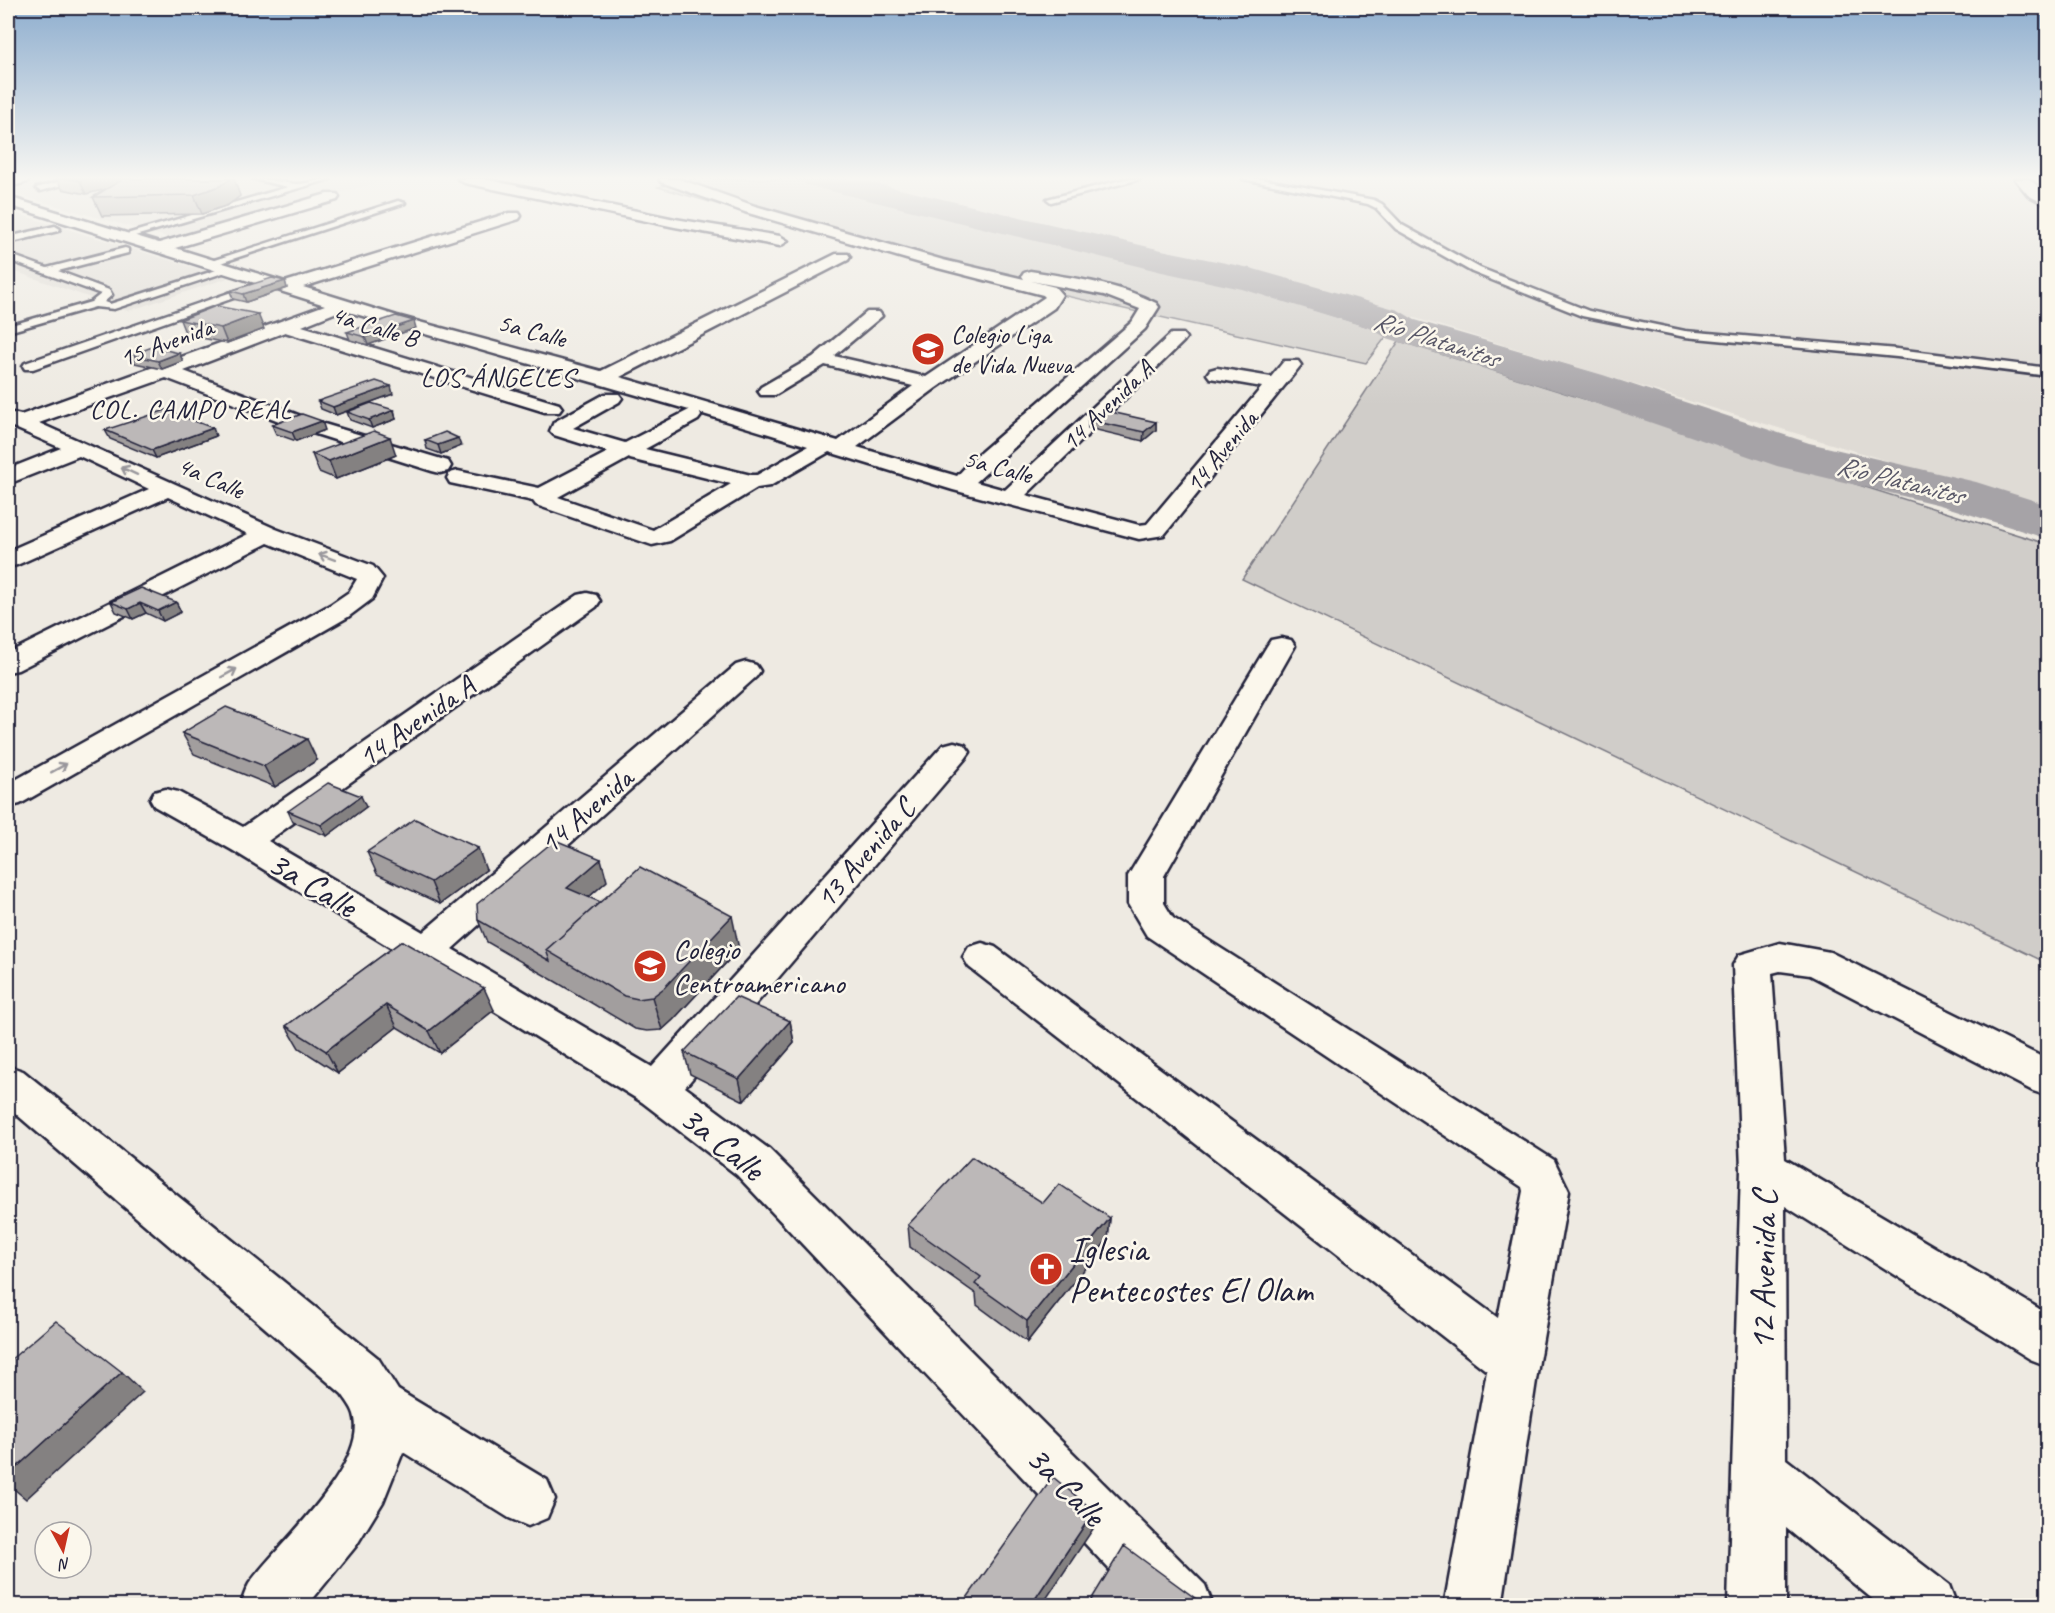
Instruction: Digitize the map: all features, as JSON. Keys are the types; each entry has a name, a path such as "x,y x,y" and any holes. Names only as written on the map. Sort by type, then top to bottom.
{"street":[{"name":"5a Calle","path":"181,254 341,305 603,378 961,485 1139,532 1148,532"},
{"path":"279,284 387,254"},
{"path":"612,398 561,426 561,430 630,451 751,482 762,481 833,447 1053,299 1054,295 1049,291 906,254"},
{"path":"603,378 842,257"},
{"path":"961,485 982,463 1139,325 1150,307 1142,302 1085,286 1031,276 982,273"},
{"name":"15 Avenida","path":"14,420 166,371 341,305"},
{"path":"768,391 822,359 822,356 873,316"},
{"name":"4a Calle B","path":"286,327 552,408"},
{"name":"14 Avenida A","path":"1011,497 1177,338"},
{"path":"822,359 929,384"},
{"name":"14 Avenida","path":"1148,532 1155,530 1291,365"},
{"path":"166,371 307,425 449,472 543,496 691,416"},
{"path":"1217,374 1276,384"},
{"name":"4a Calle","path":"8,797 339,611 358,599 368,588 370,578 364,571 267,534 14,420"},
{"path":"8,477 80,448"},
{"path":"543,496 544,500 652,538 661,536 751,482"},
{"path":"8,560 167,489"},
{"path":"8,664 267,534"},
{"name":"14 Avenida A","path":"244,842 587,601"},
{"path":"1281,646 1146,876 1146,904 1160,927 1538,1174 1546,1191 1514,1361 1473,1605"},
{"name":"14 Avenida","path":"427,950 746,671"},
{"name":"13 Avenida C","path":"657,1090 954,752"},
{"name":"3a Calle","path":"166,799 244,842 427,950 657,1090 753,1162 1184,1605"},
{"path":"982,957 1514,1361"},
{"name":"12 Avenida C","path":"1756,1605 1763,1169 1752,965 1780,957 1816,962 2048,1079"},
{"path":"8,1083 360,1376 380,1425 364,1483 336,1526 269,1605"},
{"path":"1763,1169 2048,1342"},
{"path":"380,1425 528,1499"},
{"path":"1759,1472 1928,1605"}],"lane":[{"path":"47,271 95,254"},
{"path":"210,263 238,254"},
{"path":"1448,254 1476,270 1586,314 1685,334 1897,353 2048,372"},
{"path":"8,257 105,292 107,295 95,304 8,329"},
{"path":"95,304 110,307 230,269"},
{"path":"29,366 279,284"}],"shaded area":[{"path":"8,254 150,254 228,278 128,311 8,269"},
{"path":"890,254 1110,254 1225,282 1389,333 1366,363 923,264"},
{"path":"1183,254 2047,254 2047,509 1259,271"},
{"path":"1399,341 2047,544 2047,963 1242,579"}],"building":[{"path":"272,278 285,281 243,294 230,291"},
{"path":"216,306 258,314 221,328 180,320"},
{"path":"396,316 414,321 365,337 347,332"},
{"path":"152,347 179,353 158,361 131,355"},
{"path":"376,381 391,386 333,407 318,401"},
{"path":"371,403 394,410 369,420 347,412"},
{"path":"166,410 213,428 152,450 105,430"},
{"path":"1102,410 1156,422 1144,432 1088,420"},
{"path":"302,414 322,421 292,432 272,425"},
{"path":"374,431 390,437 329,461 312,454"},
{"path":"445,432 458,438 438,445 425,440"},
{"path":"141,588 176,602 158,611 140,603 128,609 111,602"},
{"path":"226,707 307,739 264,766 182,733"},
{"path":"328,783 361,796 321,825 288,811"},
{"path":"415,819 478,848 431,882 367,852"},
{"path":"555,840 601,859 567,888 600,902 546,950 550,961 478,920 477,904"},
{"path":"640,867 732,916 664,988 652,997 638,999 624,996 546,950"},
{"path":"402,941 484,988 429,1031 386,1005 326,1051 286,1026"},
{"path":"736,997 790,1021 739,1079 684,1052"},
{"path":"972,1157 1043,1203 1059,1184 1110,1218 1027,1321 975,1284 981,1277 908,1225"},
{"path":"56,1321 122,1372 8,1475 8,1362"},
{"path":"1053,1477 1094,1511 1031,1605 962,1605"},
{"path":"1124,1546 1199,1601 1197,1605 1088,1605"}],"waterway":[{"name":"Río Platanitos","path":"1134,254 1250,279 1384,319 1401,329 1587,385 1795,455 1957,493 2048,523"}],"place":[{"name":"Colegio Liga de Vida Nueva","path":"928,349"},
{"name":"Colegio Centroamericano","path":"650,966"},
{"name":"Iglesia Pentecostes El Olam","path":"1046,1269"}],"district":[{"name":"LOS ÁNGELES","path":"498,377"},
{"name":"COL. CAMPO REAL","path":"191,409"}]}
